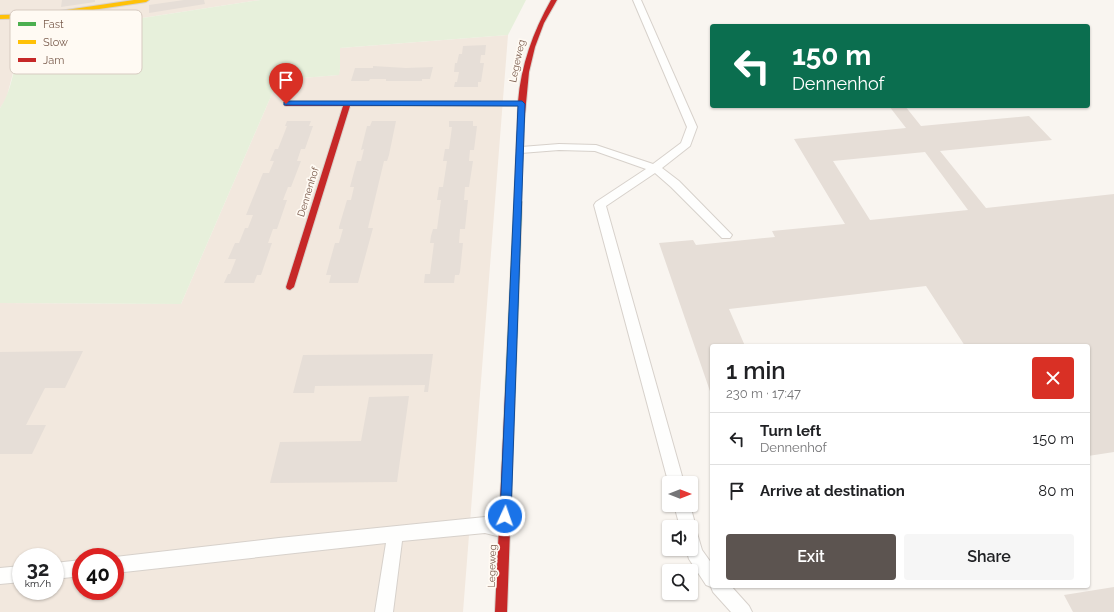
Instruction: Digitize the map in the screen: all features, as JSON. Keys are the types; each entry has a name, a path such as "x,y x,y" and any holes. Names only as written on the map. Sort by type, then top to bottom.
{"street":[{"path":"79,10 146,0"},
{"name":"Legeweg","path":"501,612 523,82 528,53 535,32 545,12 554,0"},
{"path":"0,17 10,17"},
{"path":"286,104 522,104"},
{"name":"Dennenhof","path":"290,287 347,104"}],"lane":[{"path":"637,0 692,127 686,144 655,168 600,205 674,476"},
{"path":"521,150 559,147 596,148 655,168 675,184 726,236"},
{"path":"124,564 279,546 485,525 505,530"},
{"path":"384,612 395,534"},
{"path":"697,556 710,576"},
{"path":"0,576 12,575"},
{"path":"721,588 743,612"}],"shaded area":[{"path":"0,0 260,0 142,18 142,10 10,10 10,74 13,74 6,100 0,108"},
{"path":"508,35 463,612 0,612 0,303 181,304 278,80 338,75 340,69 340,48"}],"green space":[{"path":"260,0 526,0 508,35 340,48 339,75 278,80 181,304 0,303 0,108 8,92 13,74 142,74 142,18"}],"building":[{"path":"62,0 95,0 95,2 61,7"},
{"path":"184,0 204,0 205,4 149,13 149,5"},
{"path":"486,45 485,55 481,55 480,63 484,63 481,82 478,82 478,87 454,87 455,82 457,82 459,72 454,72 455,63 457,63 459,54 462,54 463,46"},
{"path":"373,66 406,68 433,67 430,79 422,79 422,81 386,81 386,79 370,79 369,81 351,81 355,68 373,68"},
{"path":"891,108 907,108 921,126 1029,116 1052,140 940,151 986,208 1114,194 1114,452 1090,456 1090,344 964,344 926,286 729,309 744,344 710,344 710,391 659,243 693,240 696,245 775,237 772,231 845,224 794,139 906,128","holes":["925,152 968,210 870,220 833,161"]},
{"path":"287,121 311,121 309,126 313,126 305,149 301,149 297,161 301,161 291,187 288,187 283,200 287,200 277,229 273,229 268,243 272,243 261,275 257,275 254,283 224,283 228,274 230,274 236,259 228,259 235,243 239,243 245,228 248,228 253,215 246,215 263,173 269,173 274,161 270,161 275,149 278,149 287,126 285,126"},
{"path":"372,121 396,121 389,155 387,161 384,161 368,228 373,228 358,283 329,283 331,275 326,275 335,243 339,243 343,229 339,229 339,227 347,200 351,200 354,187 350,187 357,161 361,161 364,149 361,150 367,126 370,126"},
{"path":"449,121 473,121 473,126 477,126 474,150 470,150 469,161 473,161 469,187 465,187 464,200 468,200 465,229 460,229 459,243 463,243 460,272 459,275 455,275 454,283 424,283 425,274 430,274 434,243 430,243 431,236 433,229 437,229 441,200 437,200 439,187 443,187 447,161 443,161 445,149 449,149 452,127 449,127"},
{"path":"83,351 65,388 45,388 26,425 46,425 32,454 0,454 0,352"},
{"path":"433,354 428,392 424,392 425,385 315,386 314,393 293,393 303,355"},
{"path":"409,396 397,482 270,483 280,442 361,441 369,397"},
{"path":"1114,587 1114,612 1073,612 1064,595"}],"traffic: fast":[{"path":"510,395 518,202"}],"traffic: slow":[{"path":"79,10 146,0"},
{"path":"0,17 10,17"}],"traffic: jam":[{"path":"518,202 520,124 526,72 532,47 541,23 554,0"},
{"path":"286,104 522,104"},
{"path":"290,287 347,104"},
{"path":"501,612 510,395"}],"route":[{"path":"286,104 522,104 505,516"}]}
